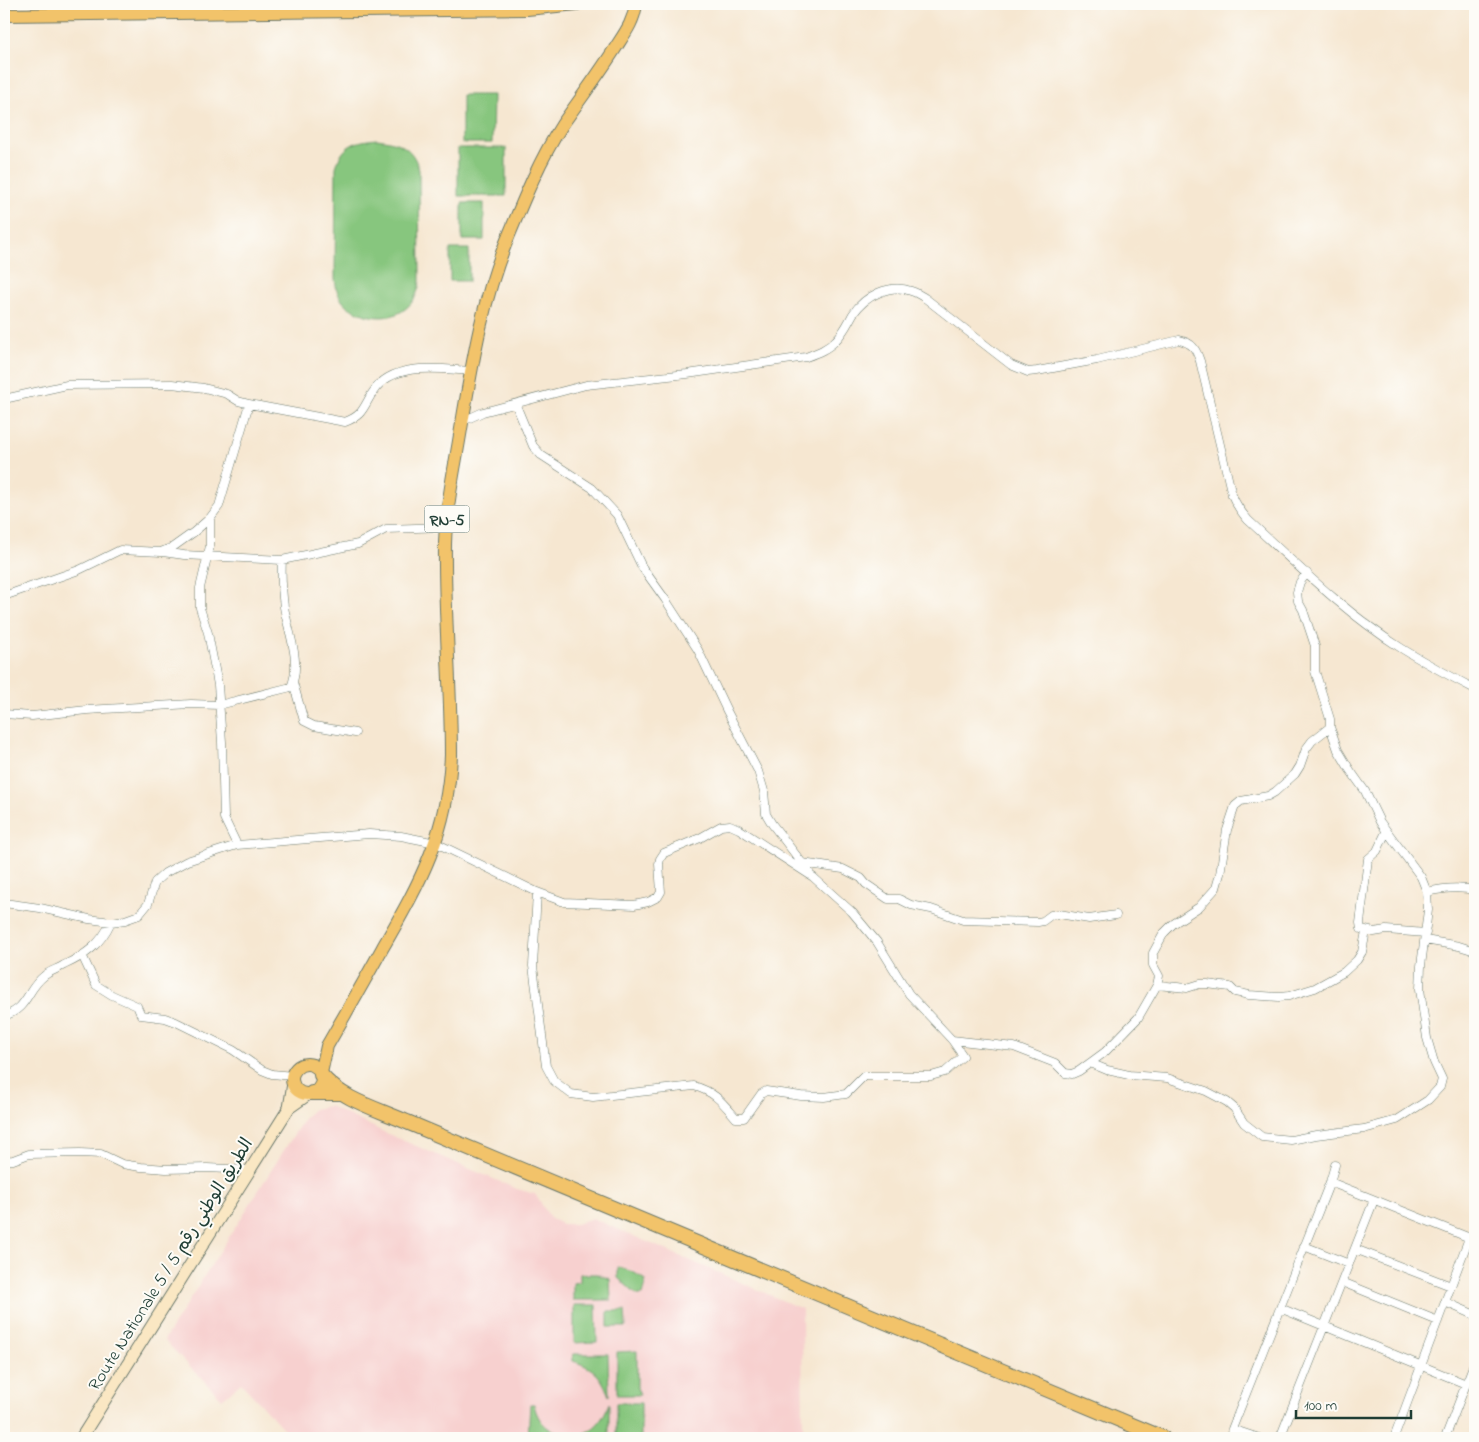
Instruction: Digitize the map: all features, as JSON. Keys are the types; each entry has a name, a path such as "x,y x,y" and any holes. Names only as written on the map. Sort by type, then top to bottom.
{"highway":[{"path":"321,1074 330,1085 341,1093 746,1265 1163,1438"},
{"path":"311,1093 341,1093"}],"main road":[{"path":"4,15 262,8 544,6 577,4"},
{"name":"RN-5","path":"321,1074 327,1046 413,895 436,843 447,799 452,755 446,527 471,371 480,323 491,284 526,195 543,159 562,125 601,71 626,31 633,19 636,4"},
{"name":"RN-5","path":"302,1065 327,1046"},
{"path":"302,1065 313,1066 321,1074 321,1084 316,1091 289,1108 296,1070 302,1065"},
{"path":"293,1080 299,1091 311,1093"},
{"name":"Route Nationale 5 / الطريق الوطني رقم 5","path":"81,1438 289,1108"}],"street":[{"path":"462,421 483,412 516,405 586,384 687,374 806,357 823,350 836,341 854,313 874,294 898,289 911,291 925,298 1011,366 1028,372 1097,360 1180,340 1189,342 1196,348 1200,361 1236,506 1248,520 1320,586 1361,620 1401,648 1475,689"},
{"path":"4,399 67,385 172,384 204,388 227,394 238,401 294,414 345,422 356,418 380,382 394,374 409,370 427,369 471,371"},
{"path":"161,552 173,547 210,518 223,496 250,404"},
{"path":"516,405 534,446 541,455 592,488 617,515 642,567 698,650 758,771 764,791 766,814 813,877"},
{"path":"210,518 208,556 200,588 200,608 208,634 218,684 224,818 237,845"},
{"path":"4,596 79,570 120,550 282,560 358,544 378,532 394,528 446,527"},
{"path":"282,560 281,576 284,606 293,643 293,682 304,721 314,726 355,732"},
{"path":"1090,1063 1107,1070 1129,1075 1167,1078 1217,1095 1234,1108 1244,1123 1262,1137 1291,1140 1364,1129 1398,1120 1435,1094 1440,1087 1442,1079 1434,1062 1427,1038 1420,989 1428,910 1427,892 1421,877 1386,832 1365,791 1342,756 1330,727 1330,719 1315,671 1315,646 1298,601 1297,592 1300,582 1307,573"},
{"path":"4,714 32,716 87,710 191,704 218,705 291,687 293,682"},
{"path":"952,1040 1014,1048 1054,1063 1065,1073 1072,1074 1090,1063 1120,1038 1138,1018 1157,984 1158,976 1153,965 1153,954 1164,933 1173,924 1199,907 1216,888 1227,830 1235,806 1240,801 1268,796 1274,792 1295,774 1306,749 1312,741 1330,727"},
{"path":"4,903 40,908 90,920 111,922 139,915 148,904 155,882 165,873 187,861 237,845 369,834 401,836 436,843 537,892 564,902 634,905 648,902 658,897 661,892 659,864 662,856 676,847 700,838 721,826 730,825 813,877 852,912 877,942 909,994 952,1040 963,1056 945,1072 931,1076 864,1076 846,1094 824,1097 766,1091 761,1094 744,1118 736,1118 707,1089 694,1086 593,1097 571,1094 554,1081 546,1066 533,966 537,892"},
{"path":"1386,832 1377,851 1368,859 1360,923 1361,929 1374,932 1386,930 1425,936 1475,951"},
{"path":"802,863 843,869 861,878 866,884 888,899 899,899 911,905 931,909 963,920 1038,922 1051,915 1059,914 1089,919 1116,915"},
{"path":"1427,892 1453,888 1475,890"},
{"path":"4,1016 20,1008 37,982 45,975 82,955 101,940 111,922"},
{"path":"1157,984 1187,988 1208,984 1230,987 1235,992 1249,995 1289,996 1315,988 1344,972 1357,960 1362,952 1366,931"},
{"path":"82,955 96,985 136,1006 141,1015 166,1018 176,1022 233,1050 262,1070 293,1080"},
{"path":"4,1161 29,1154 80,1153 101,1154 122,1164 141,1167 249,1170"},
{"path":"1259,1438 1232,1429 1335,1166"},
{"path":"1330,1182 1472,1239 1451,1286 1394,1438"},
{"path":"1280,1438 1374,1200"},
{"path":"1304,1246 1349,1264"},
{"path":"1355,1249 1451,1286"},
{"path":"1342,1282 1438,1321"},
{"path":"1445,1302 1475,1315"},
{"path":"1280,1308 1466,1384"},
{"path":"1445,1438 1475,1361"}],"shaded area":[{"path":"329,1106 388,1134 517,1189 535,1194 551,1219 562,1224 577,1224 592,1218 802,1309 803,1438 292,1438 241,1383 222,1399 164,1340 305,1117 314,1109"}],"green space":[{"path":"462,95 493,95 492,143 462,143"},
{"path":"377,139 404,147 413,156 419,170 420,281 418,291 414,300 402,312 385,317 366,315 347,306 339,295 335,279 336,167 342,153 351,145"},
{"path":"458,148 506,148 506,196 458,196"},
{"path":"462,203 484,203 484,240 462,240"},
{"path":"450,249 469,249 469,281 450,281"},
{"path":"618,1267 633,1272 646,1280 642,1295 637,1295 618,1278"},
{"path":"580,1274 597,1274 610,1279 611,1300 573,1300 573,1283 580,1282"},
{"path":"574,1305 596,1305 597,1342 574,1343"},
{"path":"608,1311 625,1311 626,1327 608,1327"},
{"path":"637,1351 637,1388 640,1395 617,1395 617,1352"},
{"path":"573,1354 608,1354 609,1396 596,1373 586,1366 573,1361"},
{"path":"609,1403 609,1438 575,1438 587,1432 600,1421"},
{"path":"616,1403 641,1403 641,1438 616,1438"},
{"path":"530,1404 534,1404 538,1417 546,1426 556,1433 569,1438 528,1438"}]}
